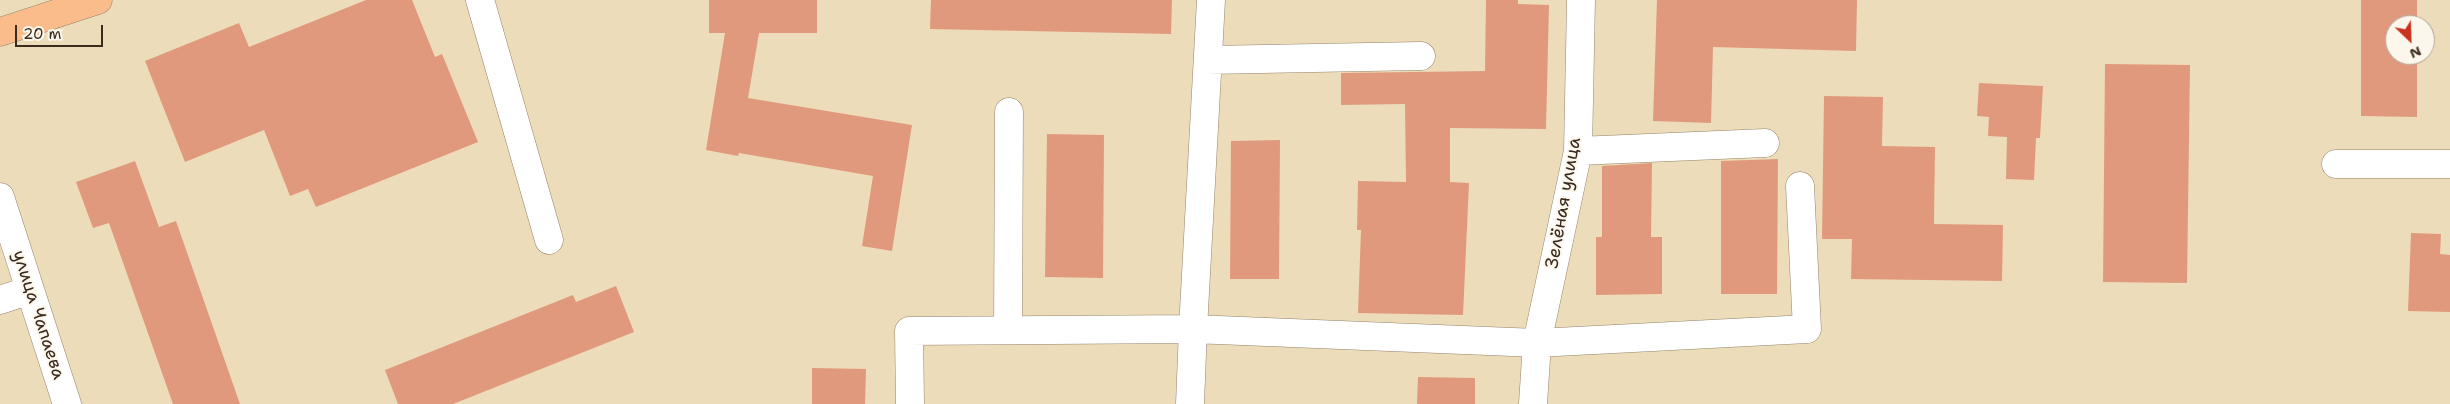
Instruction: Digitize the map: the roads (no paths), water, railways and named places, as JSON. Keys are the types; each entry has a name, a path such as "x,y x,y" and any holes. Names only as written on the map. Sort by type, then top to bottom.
{"main road":[{"path":"0,32 98,0"}],"street":[{"path":"480,0 549,240"},
{"path":"1190,404 1211,0"},
{"name":"Зелёная улица","path":"1532,404 1537,343 1578,151 1581,0"},
{"path":"1208,60 1421,56"},
{"path":"1008,330 1009,112"},
{"path":"1578,151 1765,143"},
{"path":"2336,164 2450,164"},
{"path":"910,404 909,331 1193,329 1537,343 1808,329 1800,186"},
{"name":"улица Чапаева","path":"0,197 67,404"},
{"path":"0,300 30,290"}]}
